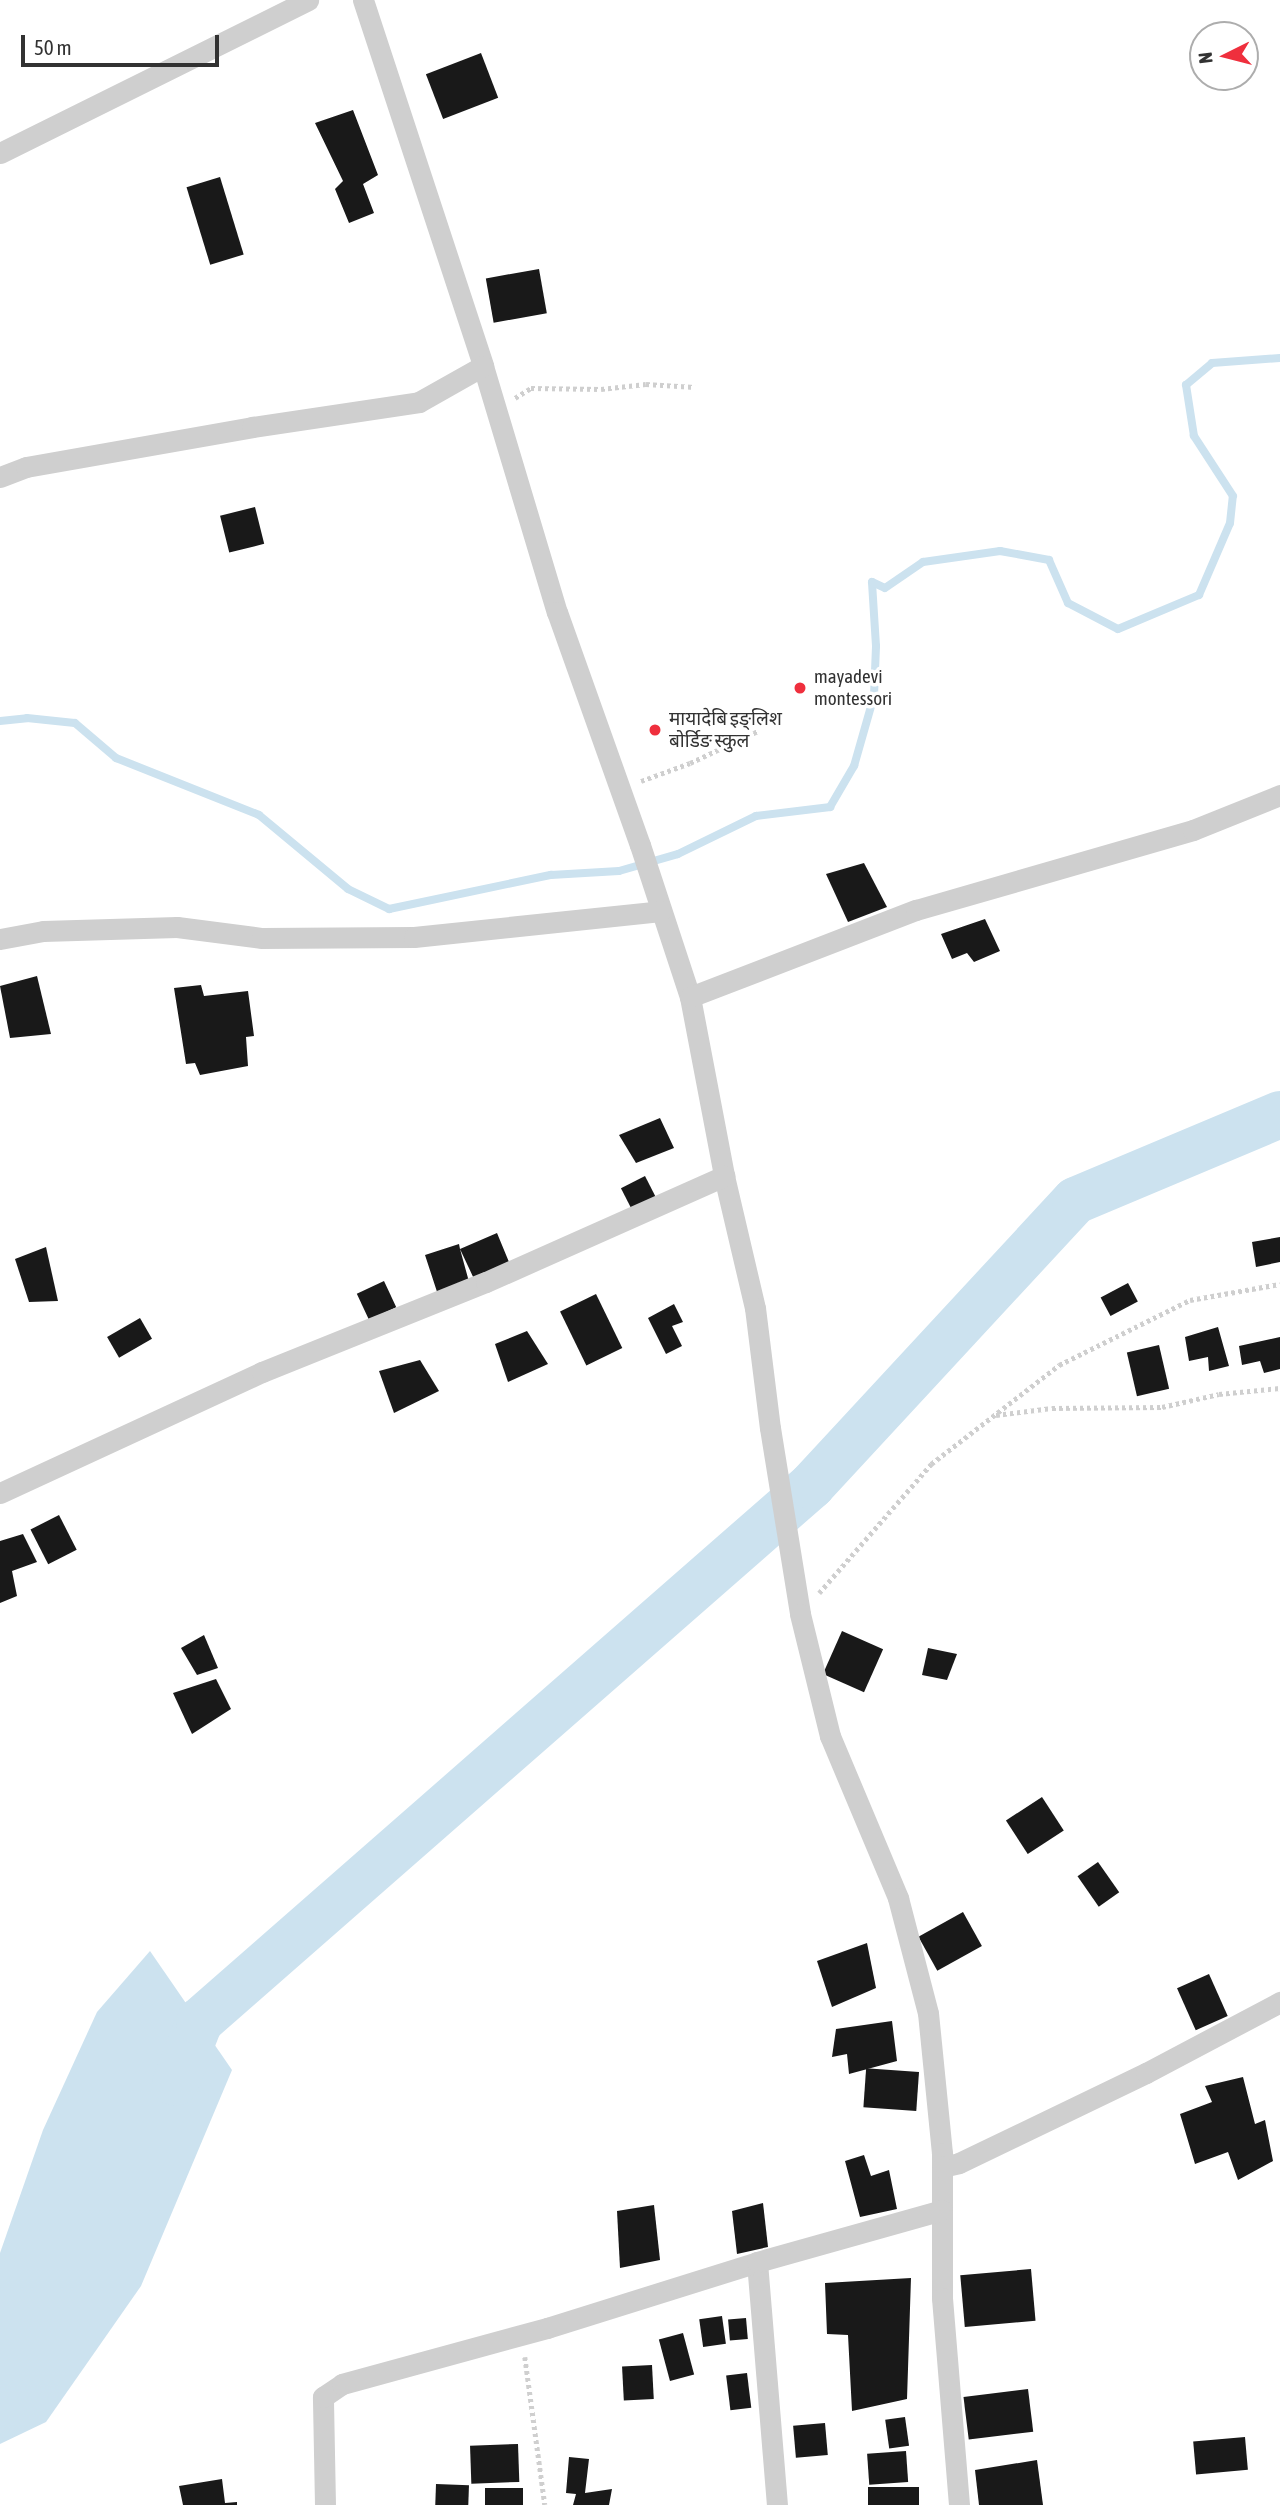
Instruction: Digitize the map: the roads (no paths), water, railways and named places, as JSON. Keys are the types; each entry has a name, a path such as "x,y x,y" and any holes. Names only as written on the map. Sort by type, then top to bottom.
{"street":[{"path":"0,153 308,0"},
{"path":"363,0 483,366 557,612 640,845 690,997 724,1176 755,1308 770,1428 800,1614 830,1737 898,1898 928,2013 942,2167 942,2298 959,2505"},
{"path":"0,477 26,467 252,427 419,402 483,366"},
{"path":"690,997 916,910 1193,830 1280,795"},
{"path":"0,939 43,931 177,927 262,939 414,937 661,911"},
{"path":"0,1493 262,1373 486,1282 724,1176"},
{"path":"942,2167 959,2163 1146,2073 1280,2002"},
{"path":"325,2505 323,2397 342,2384 522,2335 757,2262 942,2210"},
{"path":"757,2262 777,2505"}],"water":[{"path":"150,1951 232,2070 141,2286 46,2422 0,2444 0,2253 43,2130 97,2012"}],"waterway":[{"path":"0,721 27,718 75,723 116,758 259,815 348,889 389,909 551,875 619,871 678,854 756,816 830,807 854,766 874,696 876,646 872,582 885,588 923,562 1000,551 1049,560 1068,603 1118,629 1199,595 1230,523 1233,496 1194,436 1186,385 1212,363 1280,358"},
{"path":"175,2082 199,2021 811,1485 1075,1200 1280,1114"}],"place":[{"name":"mayadevi montessori","path":"800,688"},
{"name":"मायादेबि इङ्लिश बोर्डिङ स्कुल","path":"655,730"}]}
